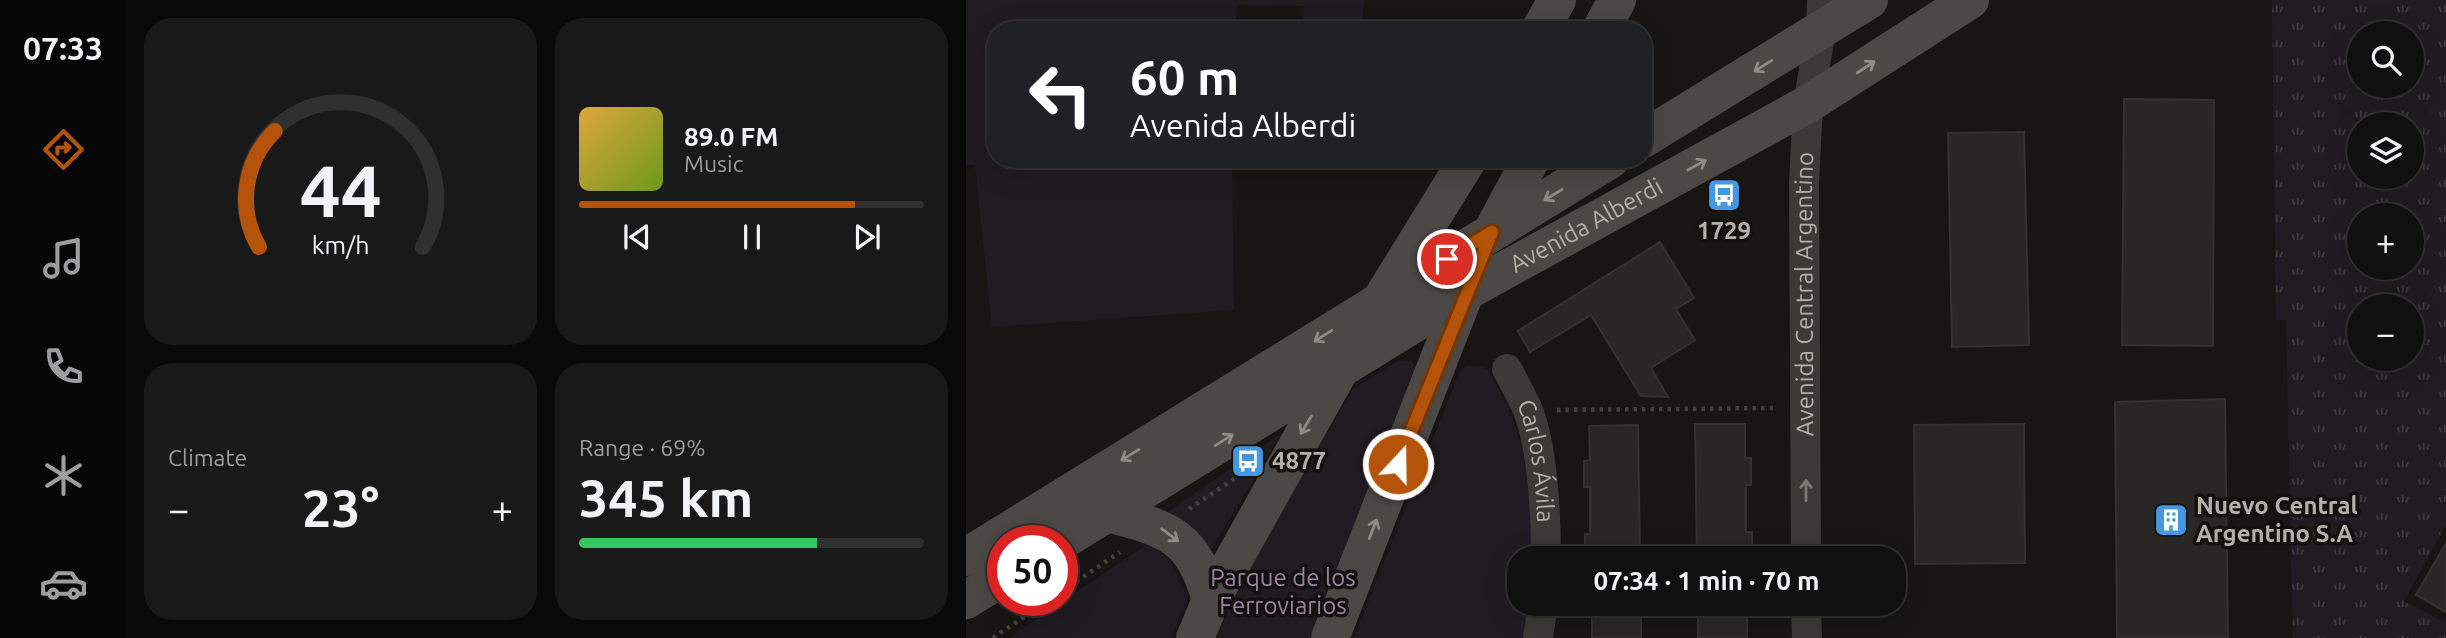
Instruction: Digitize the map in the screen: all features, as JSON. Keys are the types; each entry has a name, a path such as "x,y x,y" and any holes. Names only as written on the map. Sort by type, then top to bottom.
{"main road":[{"path":"1545,21 1557,0"},
{"path":"1606,21 1617,0"},
{"name":"Avenida Alberdi","path":"1652,133 1822,15 1869,0"},
{"name":"Avenida Alberdi","path":"1078,531 1465,292 1808,104 1970,0"},
{"path":"1195,638 1211,600 1299,438 1462,168"},
{"path":"1330,638 1465,292 1492,232 1526,168"},
{"name":"Avenida Alberdi","path":"966,557 1596,168"},
{"path":"1107,513 1160,527 1180,542 1202,570 1211,600"},
{"path":"966,600 987,588"}],"street":[{"name":"Avenida Central Argentino","path":"1806,546 1804,183 1808,104 1822,15"},
{"name":"Carlos Ávila","path":"1507,369 1528,411 1541,477 1545,546"},
{"path":"1538,638 1542,616"},
{"path":"1807,616 1807,638"}],"path":[{"path":"1528,411 1805,408"},
{"path":"1186,511 1242,474"},
{"path":"1078,580 1129,546"},
{"path":"993,638 1025,616"}],"green space":[{"path":"966,0 1364,0 1362,21 1303,21 1304,6 1237,5 1236,21 987,21 987,168 1232,168 1234,310 992,327 975,165 966,165"},
{"path":"2272,0 2446,0 2446,525 2404,601 2446,623 2446,638 2293,638 2286,320 2276,320"},
{"name":"Parque de los Ferroviarios","path":"1399,360 1412,361 1416,370 1415,382 1310,638 1217,638 1243,575 1353,389"},
{"name":"Parque de los Ferroviarios","path":"1466,366 1480,366 1488,370 1512,416 1528,465 1531,546 1507,546 1507,616 1529,616 1527,638 1354,638 1459,373"},
{"path":"1281,434 1210,552 1163,515"},
{"path":"1149,543 1171,562 1188,599 1170,638 1009,638 1041,616 1078,616 1078,591"}],"building":[{"path":"2124,99 2214,100 2213,346 2122,345"},
{"path":"2024,132 2029,345 1952,347 1948,133"},
{"path":"1660,242 1694,298 1676,309 1695,340 1651,368 1668,397 1641,396 1591,315 1530,352 1518,331"},
{"name":"Nuevo Central Argentino S.A","path":"2225,399 2228,638 2117,638 2115,402"},
{"path":"1695,424 1745,424 1745,458 1751,458 1751,485 1746,485 1746,532 1752,532 1752,546 1697,546"},
{"path":"2024,424 2025,563 1915,564 1914,425"},
{"path":"1638,425 1640,546 1585,546 1585,534 1590,534 1590,487 1584,487 1584,461 1590,460 1589,426"},
{"path":"2446,543 2446,612 2416,595"},
{"path":"1592,616 1641,616 1641,638 1592,638"},
{"path":"1698,616 1747,616 1747,638 1698,638"}],"place":[{"name":"1729","path":"1724,195"},
{"name":"4877","path":"1248,461"},
{"name":"Nuevo Central Argentino S.A","path":"2171,520"}],"route":[{"path":"1398,464 1465,292 1492,232 1447,259"}]}
